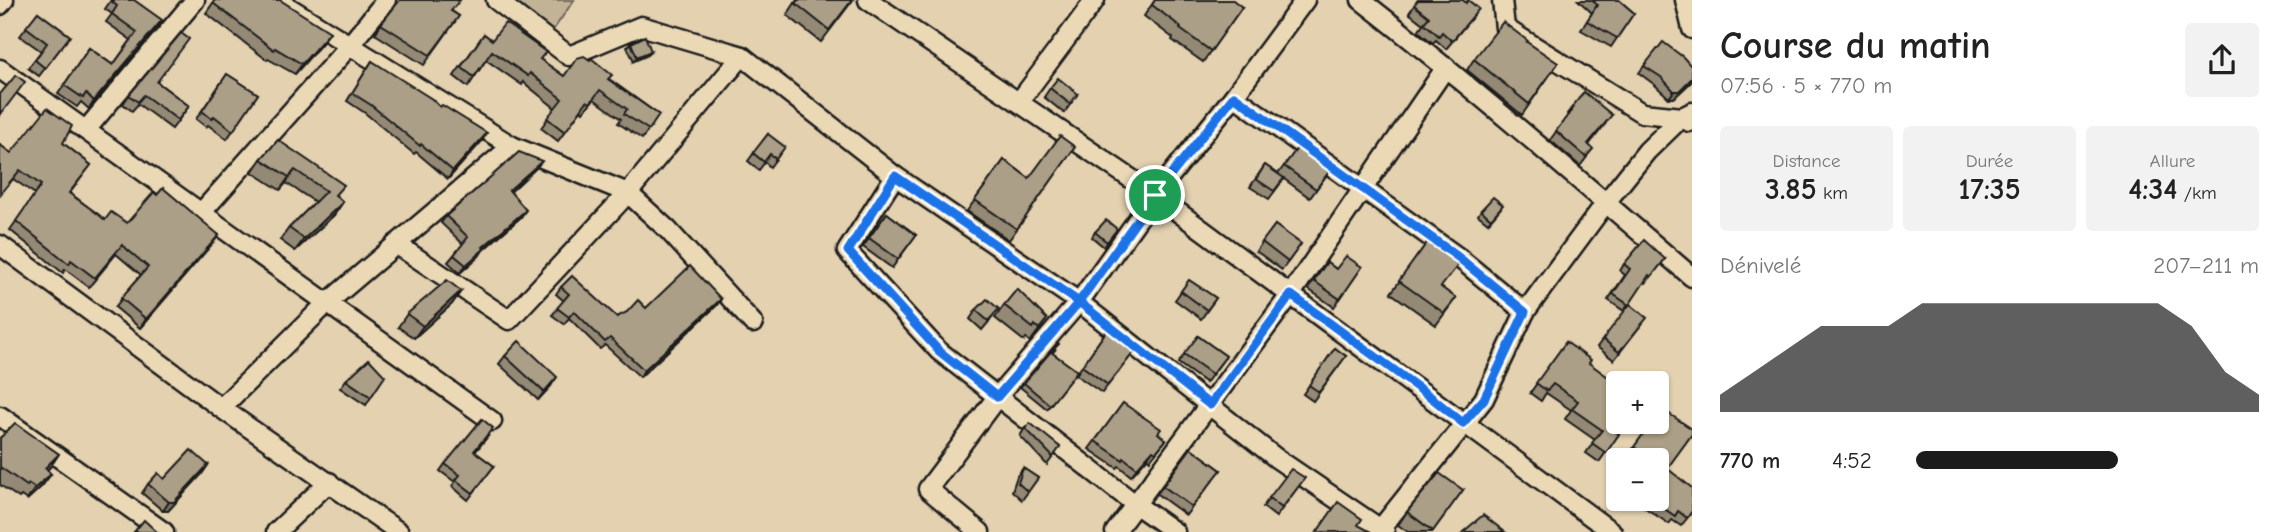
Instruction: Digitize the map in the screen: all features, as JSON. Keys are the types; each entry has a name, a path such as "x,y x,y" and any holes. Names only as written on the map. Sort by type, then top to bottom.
{"street":[{"path":"0,5 4,0"},
{"path":"86,130 195,0"},
{"path":"278,0 512,146 628,193 668,230 754,323"},
{"path":"201,213 350,45 386,0"},
{"path":"495,0 569,56 641,26 742,56 895,176 1079,302 1276,458 1381,531 1484,399 1525,312 1607,201 1647,151 1689,118"},
{"path":"868,0 1155,195 1612,532"},
{"path":"1019,102 1095,0"},
{"path":"980,532 928,489 997,397 1079,302 1155,195 1234,96 1305,0"},
{"path":"1361,0 1446,66 1692,276"},
{"path":"1502,0 1505,28 1642,113 1689,118"},
{"path":"1685,0 1692,29"},
{"path":"396,244 509,320 628,193 742,56"},
{"path":"1115,532 1291,295 1446,66"},
{"path":"0,69 492,421"},
{"path":"1234,96 1458,257 1525,312"},
{"path":"221,408 327,303 512,146"},
{"path":"895,176 848,251 939,351 1175,532"},
{"path":"0,245 221,408 399,532"},
{"path":"0,416 164,532"},
{"path":"276,532 329,482"}],"shaded area":[{"path":"498,0 574,0 549,36"}],"building":[{"path":"111,0 134,0 162,20 94,101 86,93 83,98 64,85 89,48 113,65 137,32 112,14 117,6"},
{"path":"215,0 280,0 330,32 302,64 275,48 274,50 213,3"},
{"path":"400,0 460,0 451,11 459,16 430,55 381,24"},
{"path":"798,0 852,0 829,30 795,3"},
{"path":"1155,0 1233,0 1242,7 1211,51 1152,5"},
{"path":"1418,0 1463,0 1466,3 1468,0 1479,9 1452,41 1442,32 1439,36 1424,23 1429,17 1414,5"},
{"path":"1593,0 1619,0 1634,13 1617,38 1587,21 1597,5"},
{"path":"38,12 70,36 45,68 35,60 47,43 26,27"},
{"path":"1503,22 1558,63 1529,104 1474,59"},
{"path":"505,23 546,52 540,59 564,76 577,58 591,58 612,75 608,79 659,115 649,130 624,114 627,109 600,90 590,103 587,101 565,132 547,118 562,99 530,73 528,76 492,51 474,77 461,67 484,34 492,40"},
{"path":"181,33 189,39 157,82 189,106 178,120 144,95 138,102 129,95"},
{"path":"645,36 651,51 637,57 631,43"},
{"path":"1663,42 1692,67 1692,78 1679,91 1674,91 1661,77 1644,66"},
{"path":"372,61 432,99 440,107 442,105 487,133 453,171 371,105 352,93"},
{"path":"227,74 258,94 233,131 214,116 212,119 202,111"},
{"path":"16,75 25,82 0,115 0,94"},
{"path":"1058,78 1078,94 1070,104 1050,88"},
{"path":"1584,92 1612,115 1588,144 1593,149 1586,157 1556,131"},
{"path":"47,108 72,126 63,143 91,165 69,193 105,220 111,212 127,223 154,192 157,195 163,188 219,235 146,319 121,298 148,267 122,245 95,278 71,260 69,264 16,221 41,185 20,170 0,194 0,145 11,153"},
{"path":"768,134 785,147 776,159 770,154 764,162 753,153"},
{"path":"1060,136 1075,147 1017,229 975,200 1004,160 1029,178"},
{"path":"278,140 344,185 335,195 343,202 304,239 289,228 326,191 295,170 289,177 261,159"},
{"path":"1298,147 1331,169 1316,189 1284,166"},
{"path":"519,152 542,161 509,190 526,210 466,265 454,255 468,237 446,216"},
{"path":"1265,165 1284,178 1274,191 1256,179"},
{"path":"1493,197 1503,205 1491,219 1481,210"},
{"path":"887,213 916,235 898,259 869,238"},
{"path":"1106,220 1117,229 1107,242 1095,232"},
{"path":"1275,225 1301,244 1288,262 1262,242"},
{"path":"1431,237 1462,260 1441,287 1456,298 1444,313 1399,281"},
{"path":"1644,240 1665,259 1651,277 1649,275 1629,305 1613,294 1630,269 1624,264"},
{"path":"1346,256 1362,267 1340,299 1314,281 1327,262 1336,269"},
{"path":"690,266 721,299 644,370 610,338 605,342 574,311 569,317 557,308 569,294 561,287 572,276 617,317 627,312 638,300 646,308"},
{"path":"447,280 461,291 423,326 407,314"},
{"path":"1189,280 1216,298 1207,310 1181,291"},
{"path":"1017,289 1047,319 1039,329 1035,325 1033,328 1004,305"},
{"path":"987,299 999,309 988,321 976,310"},
{"path":"1630,304 1647,318 1619,352 1603,339"},
{"path":"1107,330 1137,348 1108,385 1082,366"},
{"path":"1198,336 1226,356 1212,374 1184,354"},
{"path":"519,341 557,377 544,392 505,356"},
{"path":"1566,342 1591,360 1589,363 1606,375 1606,434 1619,434 1609,448 1606,448 1606,453 1592,443 1602,430 1572,409 1578,401 1553,384 1547,391 1536,383"},
{"path":"1058,343 1051,352 1077,371 1050,405 1024,383"},
{"path":"1335,348 1346,356 1319,392 1309,385"},
{"path":"369,359 385,376 371,397 346,380"},
{"path":"1123,403 1161,429 1158,433 1166,440 1137,468 1095,441"},
{"path":"1669,414 1692,429 1692,434 1669,466 1669,448 1634,447 1643,434 1669,434"},
{"path":"482,419 493,428 474,451 494,466 473,493 456,480 460,475 445,464"},
{"path":"15,423 59,454 45,468 51,474 35,488 29,484 27,486 0,467 0,438"},
{"path":"1030,423 1060,447 1053,457 1025,428"},
{"path":"1191,448 1221,470 1192,507 1163,486"},
{"path":"191,450 208,465 174,502 169,502 148,484 158,473 164,479"},
{"path":"1023,468 1038,478 1028,492 1018,483"},
{"path":"1291,469 1305,478 1282,508 1269,498"},
{"path":"1669,470 1692,488 1692,511 1687,518 1678,511 1675,516 1668,511"},
{"path":"1439,473 1463,490 1433,531 1407,512"},
{"path":"1338,502 1362,519 1358,525 1371,532 1317,532"},
{"path":"1483,515 1505,532 1463,532"},
{"path":"144,520 157,532 134,532"}],"route":[{"path":"1155,195 1079,302 895,176 848,251 939,351 997,397 1079,302 1210,405 1291,295 1463,423 1484,399 1525,312 1458,257 1234,96 1155,195"}]}
